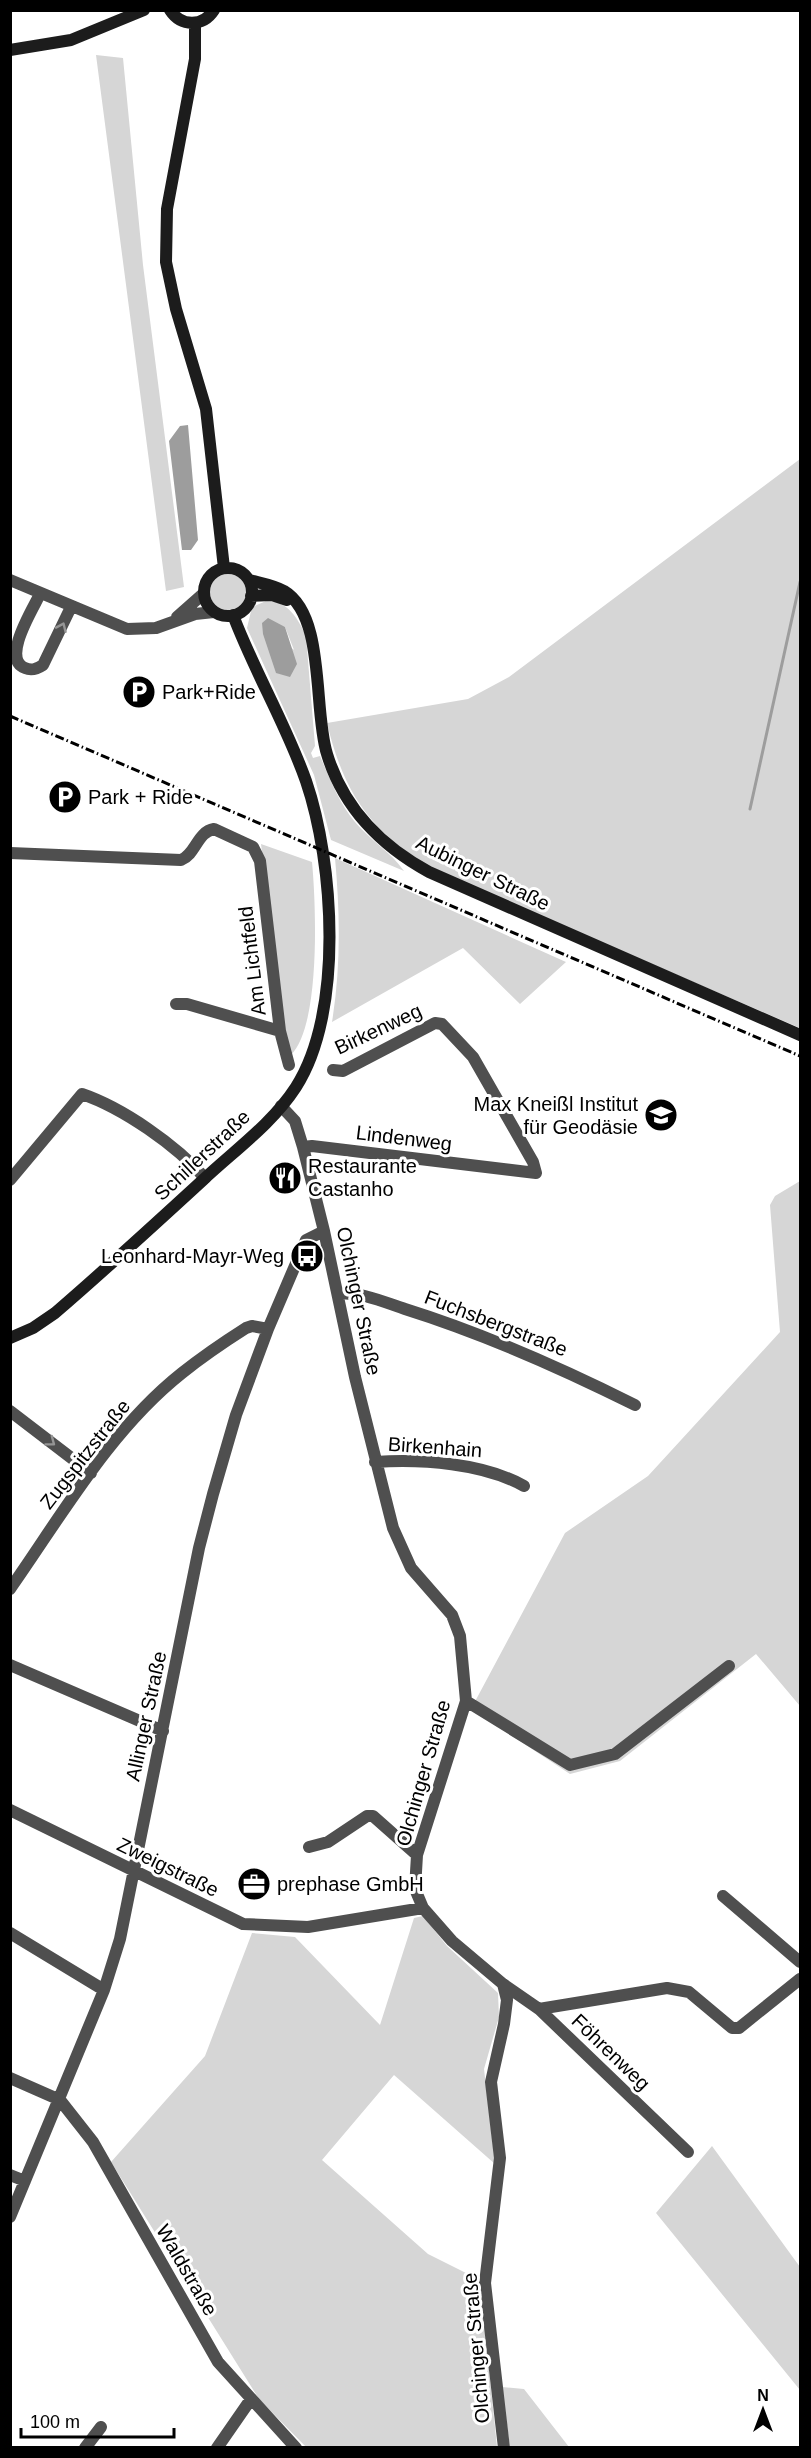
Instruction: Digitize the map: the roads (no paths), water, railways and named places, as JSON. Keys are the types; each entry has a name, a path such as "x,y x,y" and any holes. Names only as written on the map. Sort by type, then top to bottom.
{"main road":[{"path":"10,50 70,40 144,10"},
{"path":"170,10 179,20 195,23 203,21 214,10"},
{"path":"195,23 195,59 167,209 166,262 176,309 206,409 224,568"},
{"path":"224,568 238,570 249,580 251,596 243,610 233,615 214,612 207,604 204,594 206,580 211,574 224,568"},
{"name":"Aubinger Straße","path":"249,580 282,590 300,610 310,628 314,644 319,717 328,757 338,783 357,813 392,849 440,877 801,1035"},
{"path":"251,596 281,598 300,610"},
{"name":"Schillerstraße","path":"10,1338 33,1328 55,1313 264,1125 300,1079 316,1039 329,942 328,892 312,800 295,753 233,615"}],"street":[{"path":"10,580 127,629 146,630 174,620 214,612"},
{"path":"40,594 15,648 16,658 22,667 33,670 43,665 71,607"},
{"path":"174,620 204,594"},
{"name":"Am Lichtfeld","path":"10,853 181,860 190,855 209,830 219,830 249,844 256,851 280,1031 289,1065"},
{"path":"176,1004 187,1004 280,1031"},
{"name":"Birkenweg","path":"333,1070 343,1071 435,1023 442,1024 473,1057 533,1162 536,1173"},
{"path":"10,1180 82,1094 151,1132 183,1154 205,1178"},
{"name":"Olchinger Straße","path":"281,1106 295,1122 303,1147 375,1462 402,1552 457,1625 466,1701 417,1854 415,1889 423,1908 452,1941 503,1984 507,2000 491,2082 500,2158 485,2283 504,2448"},
{"name":"Lindenweg","path":"303,1147 312,1146 536,1173"},
{"name":"Allinger Straße","path":"10,2217 104,1990 120,1939 206,1520 236,1415 268,1329 306,1240 324,1231"},
{"name":"Fuchsbergstraße","path":"338,1294 346,1293 379,1301 460,1326 556,1365 634,1405"},
{"name":"Zugspitzstraße","path":"10,1589 91,1473 125,1430 180,1374 246,1328 260,1326 268,1329"},
{"path":"10,1411 91,1473"},
{"name":"Birkenhain","path":"375,1462 396,1461 484,1469 505,1475 524,1486"},
{"path":"10,1665 163,1731"},
{"path":"466,1701 570,1765 615,1754 729,1666"},
{"name":"Zweigstraße","path":"10,1810 235,1922 249,1925 308,1927 423,1908"},
{"path":"309,1847 337,1837 362,1816 367,1815 373,1816 413,1853 417,1854"},
{"path":"723,1896 801,1962"},
{"path":"10,1933 104,1990"},
{"path":"539,2009 667,1988 688,1992 732,2028 739,2028 801,1979"},
{"name":"Föhrenweg","path":"503,1984 539,2009 688,2152"},
{"path":"10,2078 60,2100"},
{"name":"Waldstraße","path":"60,2100 93,2142 218,2362 296,2448"},
{"path":"10,2175 25,2181"},
{"path":"217,2448 251,2399"},
{"path":"85,2448 101,2427"}],"waterway":[{"path":"750,809 800,582"}],"railway":[{"path":"10,716 800,1056"}],"place":[{"name":"Park+Ride","path":"139,692"},
{"name":"Park + Ride","path":"65,797"},
{"name":"Max Kneißl Institut für Geodäsie","path":"661,1115"},
{"name":"Restaurante Castanho","path":"285,1178"},
{"name":"Leonhard-Mayr-Weg","path":"307,1256"},
{"name":"prephase GmbH","path":"254,1884"}]}
